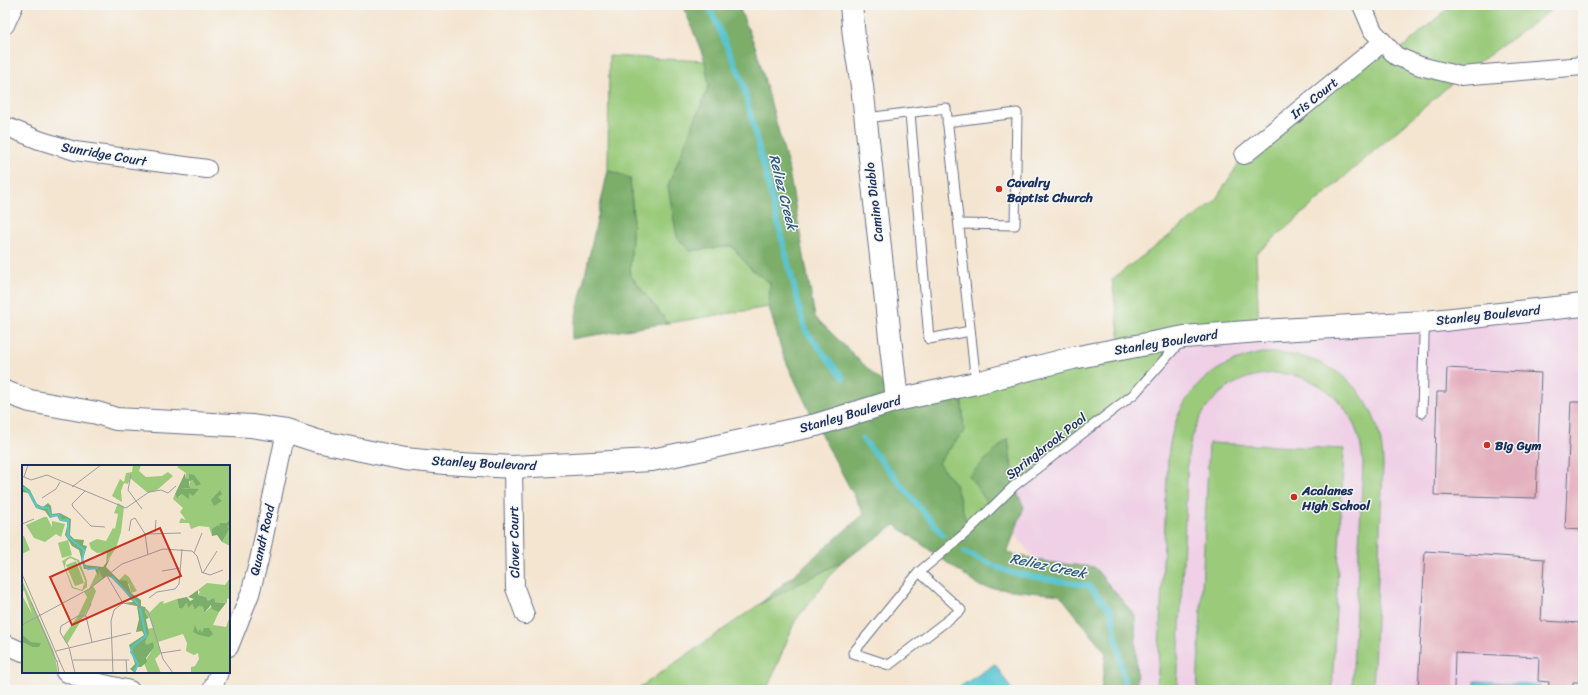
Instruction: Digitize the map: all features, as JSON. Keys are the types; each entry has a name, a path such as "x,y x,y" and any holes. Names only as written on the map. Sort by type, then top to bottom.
{"street":[{"path":"5,25 14,5"},
{"name":"Camino Diablo","path":"851,5 854,37 862,86 864,118 897,400"},
{"path":"1362,5 1373,31 1396,56 1420,66 1460,76 1583,66"},
{"name":"Iris Court","path":"1244,155 1383,42"},
{"name":"Sunridge Court","path":"5,126 38,140 75,151 207,169"},
{"name":"Stanley Boulevard","path":"5,392 30,401 97,413 116,419 251,426 286,431 317,440 405,459 514,467 652,460 816,425 897,400 976,383 1073,358 1184,337 1259,331 1426,322 1583,305"},
{"name":"Stanley Boulevard","path":"5,401 30,411 72,420 97,423 116,419"},
{"name":"Quandt Road","path":"230,644 250,594 259,560 286,431"},
{"name":"Clover Court","path":"514,467 515,588 525,615"},
{"path":"5,644 22,652"},
{"path":"212,690 219,673"},
{"path":"73,680 130,690"}],"lane":[{"path":"864,118 946,108 976,383"},
{"path":"947,122 1017,112 1015,225 959,224"},
{"path":"910,113 929,339 970,331"},
{"path":"1422,413 1424,337 1426,322"},
{"name":"Springbrook Pool","path":"919,572 961,610 889,665 854,653 919,572 968,531 1014,486 1134,394 1184,337"}],"shaded area":[{"name":"Acalanes High School","path":"1583,305 1583,690 1105,690 1106,653 995,508 1184,337"}],"green space":[{"path":"683,5 738,5 756,48 788,166 815,317 897,397 961,386 964,431 938,463 955,484 968,527 988,503 969,476 1008,438 1014,486 1024,507 1007,553 1053,563 1094,567 1135,616 1137,690 1101,690 1106,653 1060,595 981,587 895,525 841,562 760,604 864,514 816,425 783,355 769,307 770,283 750,268 732,246 690,251 677,237 668,186 709,86 705,61"},
{"path":"1452,5 1558,5 1460,76 1256,254 1259,331 1184,337 1134,394 1014,486 1008,438 991,507 968,528 938,463 964,431 961,386 1121,349 1112,279 1214,202 1244,155 1383,42 1395,54"},
{"path":"609,56 705,61 709,86 668,186 690,251 732,246 750,268 771,283 769,307 668,323 630,275 633,217 630,178 608,170"},
{"path":"608,170 630,178 633,217 630,275 668,323 571,339"},
{"path":"1263,353 1288,354 1312,360 1332,369 1349,382 1363,398 1374,418 1380,440 1383,465 1373,690 1352,690 1363,464 1354,426 1335,398 1309,380 1279,373 1249,377 1221,392 1200,419 1188,456 1177,690 1157,690 1168,456 1172,435 1186,400 1197,386 1225,365 1243,358"},
{"path":"1209,443 1344,449 1332,690 1197,690"},
{"path":"841,562 795,621 767,689 770,690 636,690 760,604"}],"water":[{"path":"995,664 1012,690 955,690"},
{"path":"1475,681 1540,685 1540,690 1475,690"}],"building":[{"name":"Big Gym","path":"1447,368 1541,373 1536,498 1434,495 1437,392 1446,392"},
{"path":"1571,402 1583,402 1583,530 1565,529"},
{"path":"1425,551 1544,559 1541,621 1583,623 1580,682 1573,682 1573,690 1548,690 1549,682 1538,681 1539,657 1455,653 1454,690 1418,690"}],"waterway":[{"name":"Reliez Creek","path":"708,5 741,77 805,330 843,378"},
{"name":"Reliez Creek","path":"862,438 943,535"},
{"name":"Reliez Creek","path":"964,552 1011,573 1089,586 1111,611 1126,690"}],"place":[{"name":"Cavalry Baptist Church","path":"999,189"},
{"name":"Big Gym","path":"1487,445"},
{"name":"Acalanes High School","path":"1294,497"}]}
